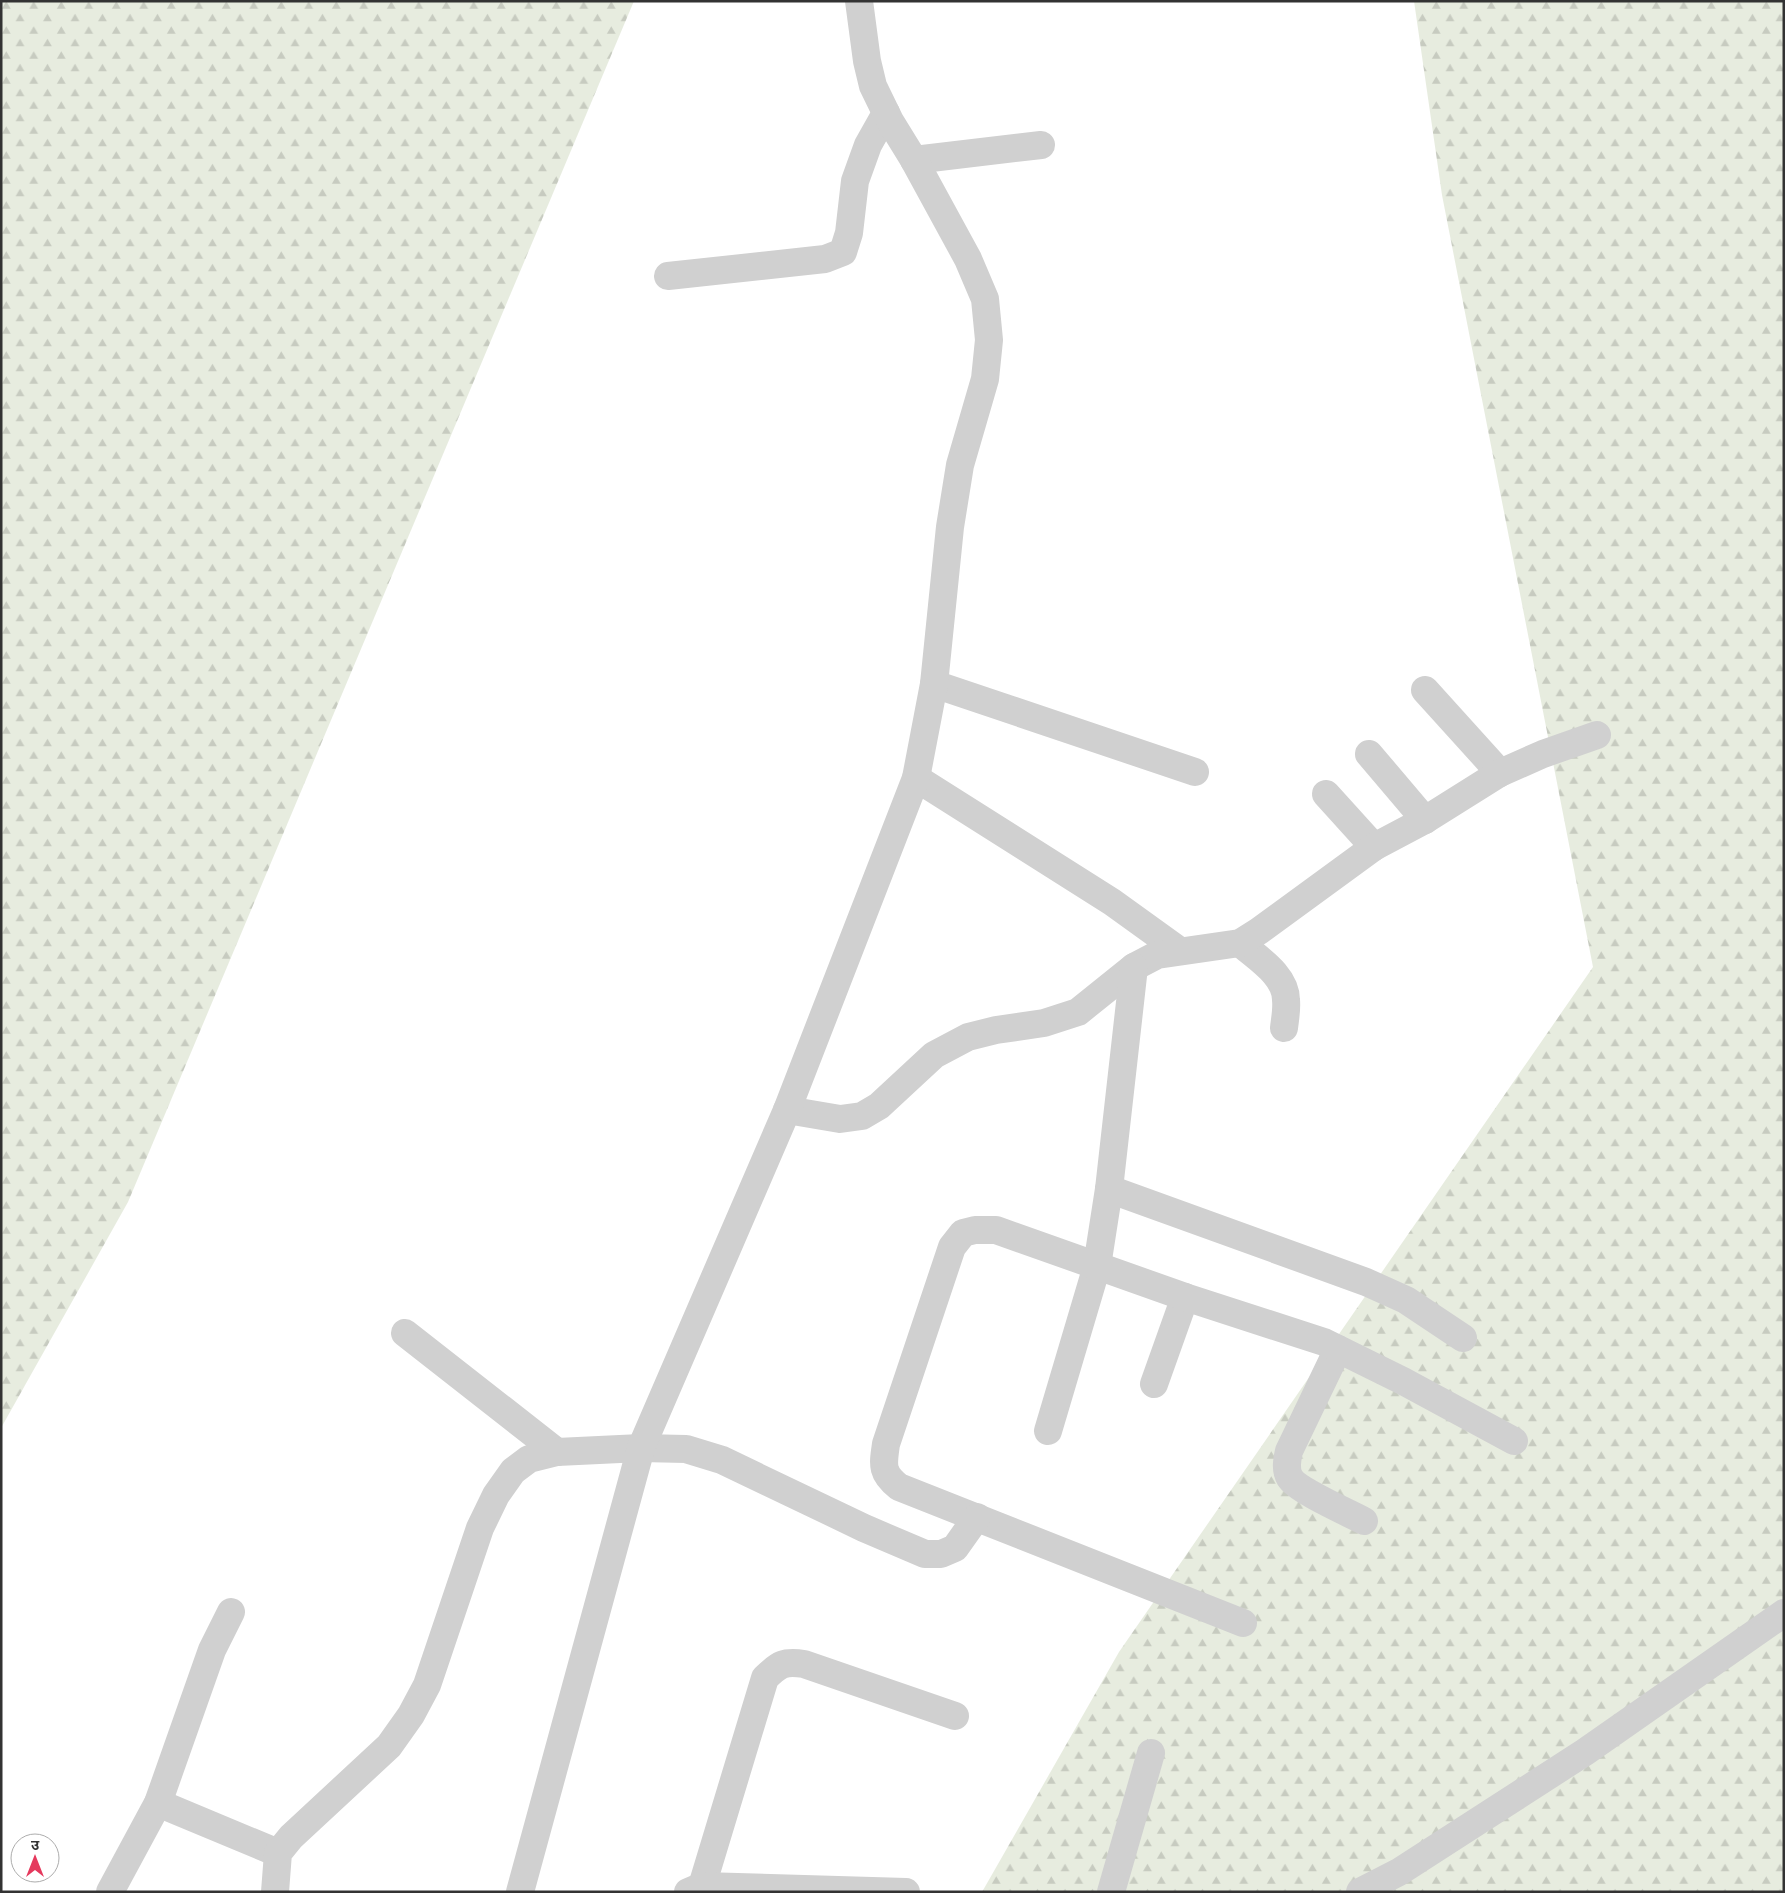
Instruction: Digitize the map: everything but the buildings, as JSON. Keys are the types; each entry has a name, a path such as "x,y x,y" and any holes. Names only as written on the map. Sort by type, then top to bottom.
{"street":[{"path":"520,1892 641,1448 788,1110 916,778 934,684 952,518 960,465 985,379 989,340 985,299 968,259 886,113 873,86 867,61 859,1"},
{"path":"668,276 825,259 843,252 849,233 856,181 868,145 886,113"},
{"path":"914,160 1042,145"},
{"path":"934,684 1195,772"},
{"path":"1425,690 1500,773"},
{"path":"788,1110 840,1119 862,1116 879,1106 934,1055 968,1037 996,1030 1044,1024 1078,1012 1134,967 1157,955 1240,942 1259,931 1374,848 1425,820 1500,773 1543,754 1597,735"},
{"path":"1369,754 1425,820"},
{"path":"916,778 1112,902 1180,951"},
{"path":"1326,794 1374,848"},
{"path":"1240,942 1274,973 1284,986 1286,999 1284,1028"},
{"path":"1048,1431 1097,1266 1109,1189 1134,967"},
{"path":"1109,1189 1366,1282 1406,1300 1464,1338"},
{"path":"1243,1624 899,1487 887,1478 884,1462 886,1444 952,1247 963,1233 975,1230 996,1230 1185,1297 1324,1342 1403,1381 1514,1441"},
{"path":"1154,1384 1185,1297"},
{"path":"405,1333 557,1452"},
{"path":"1338,1350 1289,1451 1286,1467 1290,1478 1301,1488 1364,1521"},
{"path":"274,1892 278,1853 291,1837 389,1746 411,1715 427,1685 480,1528 496,1495 513,1471 529,1459 557,1452 641,1448 686,1449 722,1460 855,1524 925,1554 941,1554 955,1548 977,1517"},
{"path":"110,1892 158,1803 212,1650 231,1612"},
{"path":"1360,1892 1399,1872 1585,1752 1784,1613"},
{"path":"906,1892 695,1889 765,1678 776,1667 790,1662 804,1664 955,1716"},
{"path":"1110,1892 1151,1753"},
{"path":"158,1803 278,1853"}],"green space":[{"path":"1,1 634,1 128,1202 1,1428"},
{"path":"1414,1 1784,1 1784,1892 982,1892 1119,1652 1593,967 1442,195"}]}
